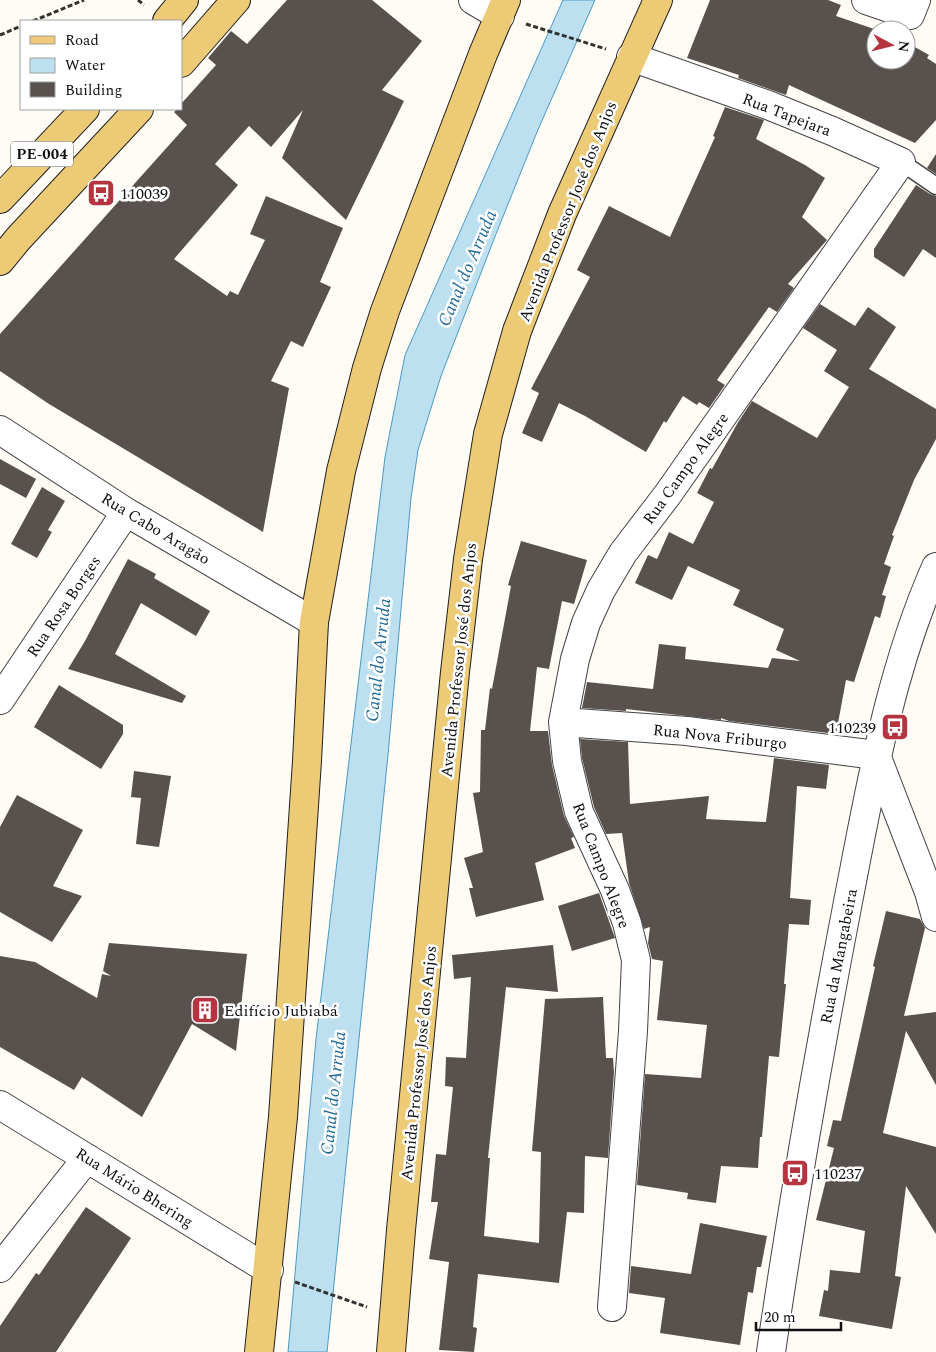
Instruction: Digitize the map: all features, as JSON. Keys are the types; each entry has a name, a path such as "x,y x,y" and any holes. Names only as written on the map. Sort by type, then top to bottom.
{"main road":[{"path":"168,20 184,0"},
{"path":"182,62 236,0"},
{"name":"Avenida Professor José dos Anjos","path":"391,1352 401,1230 456,672 468,559 488,434 521,322 562,214 658,0"},
{"path":"260,1352 278,1274 283,1117 307,760 314,622 342,471 367,368 385,311 483,54 503,8"},
{"name":"PE-004","path":"0,199 84,110"},
{"name":"PE-004","path":"0,260 138,110"}],"street":[{"path":"473,0 503,8"},
{"path":"866,0 910,15 916,0"},
{"name":"Rua Tapejara","path":"631,57 768,105 901,162"},
{"name":"Rua Campo Alegre","path":"612,1307 633,1031 636,960 626,923 614,890 579,812 567,761 563,722 575,659 586,623 601,590 623,553 674,486 901,162"},
{"name":"Rua Cabo Aragão","path":"0,430 126,512 314,622"},
{"name":"Rua Rosa Borges","path":"0,700 126,512"},
{"name":"Rua da Mangabeira","path":"771,1352 817,1066 876,755 920,603 936,567"},
{"name":"Rua Nova Friburgo","path":"563,722 687,731 876,755"},
{"path":"876,755 929,892 936,917"},
{"name":"Rua Mário Bhering","path":"0,1105 278,1274"},
{"path":"0,1268 87,1158"}],"lane":[{"name":"Rua Tapejara","path":"901,162 936,186"}],"path":[{"path":"35,20 84,0"},
{"path":"503,8 631,57"},
{"path":"0,35 20,26"},
{"path":"278,1274 343,1300"}],"water":[{"name":"Canal do Arruda","path":"563,0 595,0 537,132 496,234 441,376 418,450 411,498 388,755 327,1352 288,1352 316,1039 385,457 405,355"}],"building":[{"path":"287,0 372,0 422,41 382,90 404,101 346,220 282,158 303,110 271,147 249,126 215,164 238,185 174,259 227,296 230,291 238,295 265,240 250,234 266,196 343,228 320,282 331,287 303,347 291,341 271,381 289,388 263,532 49,404 0,371 0,334 187,125 174,112 182,110 182,103 216,65 208,58 231,31 247,44"},
{"path":"710,0 828,0 841,5 836,16 866,26 866,70 916,70 916,48 929,55 927,58 936,64 936,120 915,143 789,85 786,95 738,78 739,75 687,58"},
{"path":"725,107 764,120 756,139 825,178 802,217 827,240 788,284 794,288 777,312 769,307 717,380 725,385 709,408 699,402 697,405 683,396 666,423 664,421 646,452 559,403 542,442 522,433 539,393 531,389 590,277 577,270 609,206 670,237 715,137 713,136"},
{"path":"936,154 936,174 927,168"},
{"path":"916,185 936,196 936,258 923,249 904,277 874,257 874,249"},
{"path":"820,304 855,326 868,307 896,327 869,369 936,409 936,439 914,480 892,535 894,536 884,564 891,567 882,595 886,596 880,618 875,616 854,682 846,680 836,734 729,721 721,718 721,720 626,709 626,711 582,708 587,682 653,689 659,644 686,647 685,659 768,668 772,658 800,661 776,650 784,629 733,605 740,590 688,566 672,600 635,583 648,555 657,559 669,532 693,544 714,502 697,493 710,468 712,469 752,401 817,438 849,387 824,371 837,350 803,328"},
{"path":"0,459 36,479 26,498 0,484"},
{"path":"42,487 65,501 48,530 52,532 37,558 11,544"},
{"path":"521,541 587,560 574,604 562,601 549,669 537,667 530,731 548,731 552,765 564,816 574,837 571,838 575,848 535,863 544,900 476,917 469,888 473,888 464,858 483,852 473,793 480,792 481,730 485,730 490,688 492,689 511,586 508,585"},
{"path":"128,559 156,574 154,578 210,611 196,636 141,603 115,654 186,696 182,703 68,669 85,641"},
{"path":"59,685 123,725 123,734 101,769 34,727"},
{"path":"580,739 628,742 630,804 709,796 706,819 766,822 774,758 829,765 826,789 797,786 790,898 811,900 809,925 789,924 784,984 786,984 779,1057 769,1056 758,1168 721,1166 716,1203 687,1199 688,1193 637,1185 645,1074 701,1078 707,1025 657,1020 663,961 652,959 648,943 650,927 644,929 629,883 622,833 606,834 594,807 582,758"},
{"path":"134,771 171,776 159,847 136,844 141,798 131,797"},
{"path":"17,795 83,830 53,886 82,896 52,942 0,912 0,827"},
{"path":"599,893 615,938 572,951 558,906"},
{"path":"886,911 920,919 925,928 904,1016 936,1012 936,1085 906,1031 883,1133 936,1147 936,1234 906,1186 895,1276 901,1277 892,1329 819,1316 824,1290 828,1291 830,1270 860,1273 865,1231 816,1220 834,1148 827,1146 833,1120 841,1121"},
{"path":"109,943 247,954 236,1051 192,1024 142,1117 82,1077 74,1090 0,1047 0,956 35,962 97,998 102,974 111,976 103,971"},
{"path":"553,945 558,992 506,987 488,1158 490,1158 484,1236 539,1243 541,1152 532,1151 545,999 603,997 606,1058 613,1058 614,1072 608,1158 585,1156 584,1213 567,1212 559,1283 478,1274 473,1327 477,1328 474,1352 439,1350 449,1262 429,1259 438,1202 431,1202 436,1154 446,1155 453,1087 445,1086 446,1057 466,1058 471,977 454,979 452,955"},
{"path":"86,1207 131,1238 56,1352 0,1352 0,1326 36,1273 39,1275"},
{"path":"700,1223 767,1236 761,1267 757,1267 753,1293 748,1292 740,1345 660,1333 665,1298 629,1293 631,1266 691,1274"}],"place":[{"name":"110039","path":"101,193"},
{"name":"110239","path":"895,727"},
{"name":"Edifício Jubiabá","path":"205,1010"},
{"name":"110237","path":"795,1173"}]}
